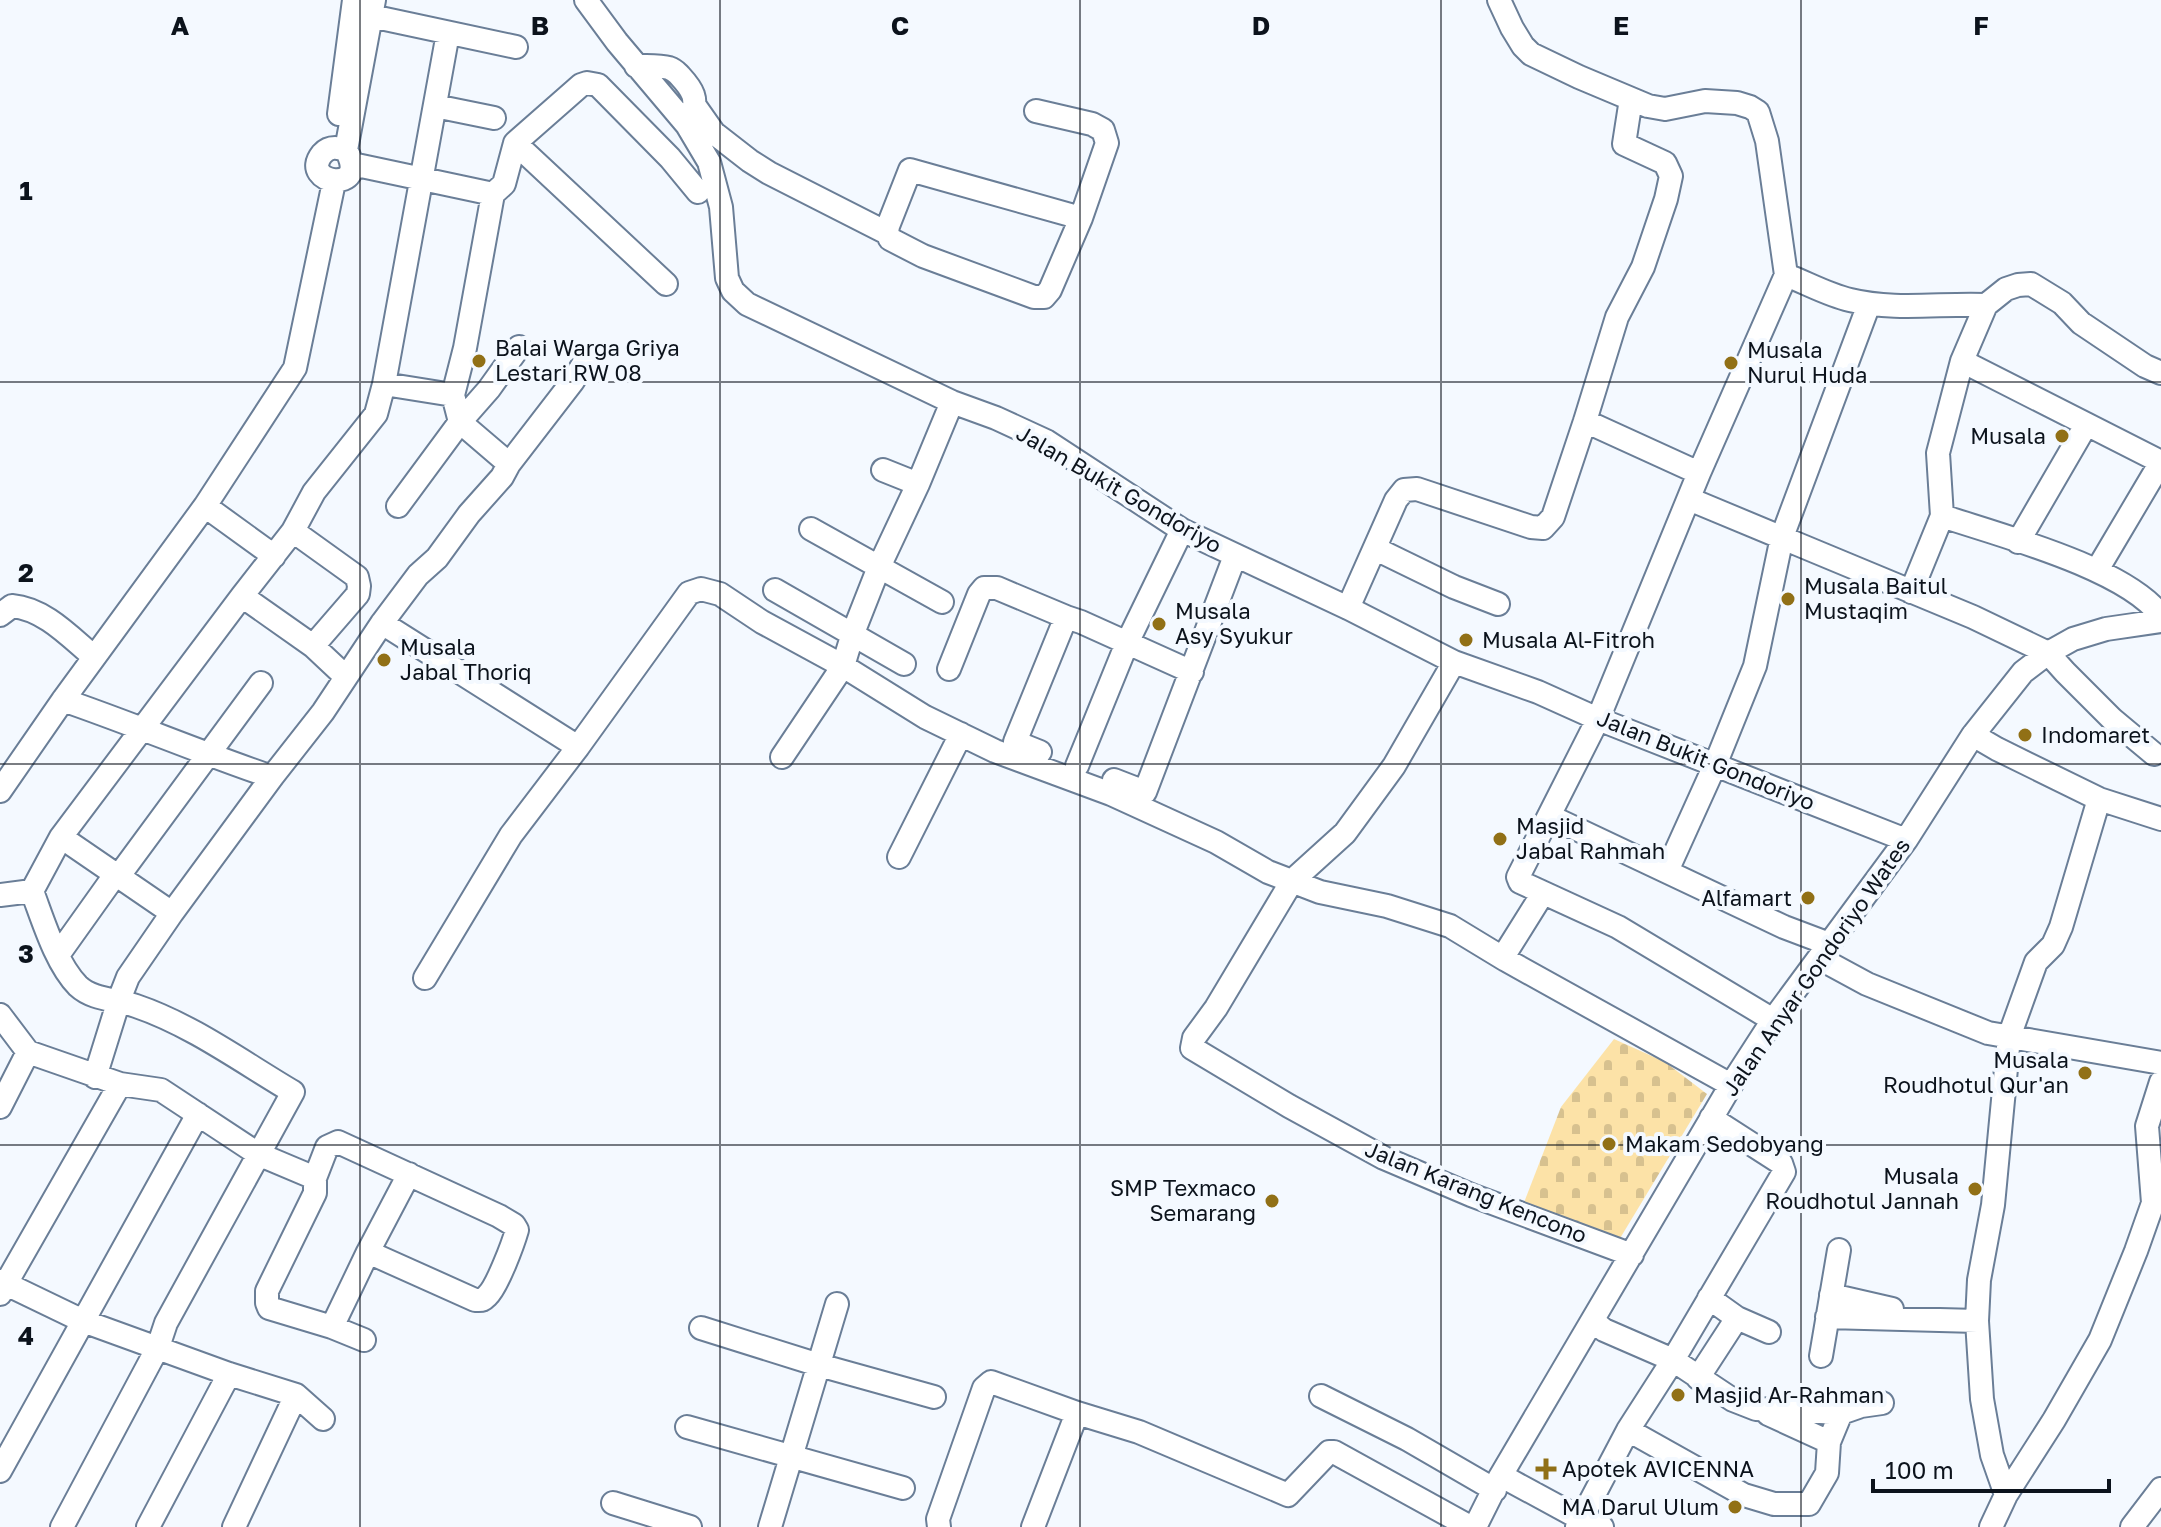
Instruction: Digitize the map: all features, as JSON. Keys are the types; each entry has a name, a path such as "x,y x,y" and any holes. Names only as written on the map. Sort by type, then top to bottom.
{"street":[{"path":"0,791 205,506 295,368 334,182 345,178 350,172 344,154 354,0"},
{"name":"Jalan Bukit Gondoriyo","path":"586,0 636,66 691,116 709,162 721,207 727,278 733,291 747,304 952,402 1046,441 1182,530 1454,662 1538,692 1598,719 1906,840"},
{"path":"1499,0 1517,37 1531,54 1648,106 1665,109 1705,101 1737,103 1758,112 1767,141 1786,275 1699,473 1598,719 1518,877 1520,882 1618,927 1773,1020"},
{"path":"344,154 373,8 448,33 516,47"},
{"path":"32,891 61,837 293,531 314,492 376,414 448,33"},
{"path":"509,464 460,422 453,395 465,348 493,194 504,184 515,143 581,85 598,85 670,158 698,192"},
{"path":"1348,608 1396,500 1404,490 1417,489 1531,527 1543,528 1553,517 1617,317 1643,267 1671,176 1665,163 1624,144 1631,99"},
{"path":"435,106 494,118"},
{"path":"691,116 750,161 887,233 890,239 923,256 1034,297 1044,297 1050,290 1081,218 1107,143 1103,130 1092,124 1036,111"},
{"path":"515,143 666,284"},
{"path":"344,154 422,180 493,194"},
{"path":"887,233 910,170 1081,218"},
{"path":"1786,275 1847,300 1869,304 1912,307 1951,303 1986,305"},
{"path":"1911,592 1942,516 1938,453 1962,361 1986,305 2006,289 2031,284 2062,303 2081,323 2145,366 2161,373"},
{"path":"1667,871 1755,666 1782,537 1869,304"},
{"path":"398,506 519,347"},
{"path":"95,1077 128,977 272,777 323,712 382,623 418,575 437,558 469,514 502,477 587,358"},
{"path":"1962,361 2161,462 2097,570"},
{"path":"384,384 453,395"},
{"path":"782,757 843,666 879,567 952,402"},
{"path":"1585,421 1699,473"},
{"path":"2018,542 2086,425"},
{"path":"883,470 918,484"},
{"path":"1689,499 1985,623 2048,653 2112,719 2154,754"},
{"path":"205,506 274,556"},
{"path":"1942,516 2097,570 2159,609"},
{"path":"811,529 942,602"},
{"path":"1077,766 1127,643 1182,530"},
{"path":"293,531 357,577 359,586 358,594 313,646"},
{"path":"1376,549 1454,587 1498,604"},
{"path":"1066,617 1015,742 1145,792 1235,556"},
{"path":"949,669 979,594 984,588 997,588 1192,672"},
{"path":"425,978 511,835 689,593 701,589 720,594 762,622 843,666 925,717 995,751 1111,794 1216,842 1268,872 1320,892 1387,906 1450,926 1731,1085"},
{"path":"775,590 904,664"},
{"path":"242,596 313,646 346,677"},
{"path":"0,615 12,606 30,608 94,657"},
{"name":"Jalan Anyar Gondoriyo Wates","path":"1473,1527 1731,1085 1773,1020 1906,840 1973,735 2023,672 2048,653 2073,639 2159,609"},
{"path":"382,623 578,747"},
{"path":"1292,881 1345,833 1394,766 1454,662"},
{"path":"58,955 261,683"},
{"path":"63,700 142,727 208,756 272,777"},
{"path":"899,857 961,734"},
{"path":"1973,735 2099,799 2161,819"},
{"path":"2006,1495 1992,1455 1982,1399 1977,1321 1979,1280 1993,1205 2009,1037 2036,962 2053,945 2061,927 2099,799"},
{"path":"1549,816 1784,927 1824,951 1867,984 1988,1033 2161,1063"},
{"path":"61,837 172,913"},
{"name":"Jalan Karang Kencono","path":"1292,881 1216,1008 1194,1038 1192,1048 1384,1158 1471,1195 1632,1255"},
{"path":"0,895 32,891"},
{"path":"32,891 58,955 78,985 91,996 119,1000 166,1016 293,1092 166,1323 158,1347 62,1527"},
{"path":"1503,957 1543,893"},
{"path":"0,1015 28,1052 95,1077 161,1090 258,1154 315,1178"},
{"path":"0,1107 28,1052"},
{"path":"1991,1527 2006,1495 2100,1340 2136,1251 2153,1203 2147,1126 2161,1082"},
{"path":"120,1084 2,1286 83,1321 296,1395 323,1419"},
{"path":"0,1471 198,1114"},
{"path":"1321,1396 1498,1483 1511,1481 1587,1524 1628,1430 1784,1172 1781,1163 1711,1118"},
{"path":"364,1340 269,1308 267,1303 267,1291 315,1193 315,1178 327,1147 338,1142 499,1216 517,1230 491,1294 482,1300 475,1300 368,1252"},
{"path":"332,1327 409,1174"},
{"path":"1821,1356 1839,1250"},
{"path":"1709,1298 1737,1318 1769,1332"},
{"path":"770,1527 837,1304"},
{"path":"1829,1306 1935,1320 1977,1321"},
{"path":"1698,1378 1737,1318"},
{"path":"1593,1321 1604,1330 1673,1360 1733,1400 1829,1442"},
{"path":"701,1328 934,1397"},
{"path":"148,1527 229,1374"},
{"path":"939,1527 938,1519 987,1384 991,1382 1139,1432 1288,1495 1329,1452 1334,1452 1473,1527"},
{"path":"234,1527 296,1395"},
{"path":"1756,1409 1841,1413 1882,1403"},
{"path":"1033,1527 1077,1413"},
{"path":"1628,1430 1744,1495 1774,1504 1809,1504 1827,1473 1829,1442 1841,1413"},
{"path":"687,1427 903,1488"},
{"path":"2132,1527 2161,1489"},
{"path":"613,1503 690,1527"}],"green space":[{"path":"1614,1039 1665,1062 1707,1094 1616,1245 1523,1205 1561,1107"}],"place":[{"name":"Balai Warga Griya Lestari RW 08","path":"479,361"},
{"name":"Musala Nurul Huda","path":"1731,363"},
{"name":"Musala","path":"2062,436"},
{"name":"Musala Baitul Mustaqim","path":"1788,599"},
{"name":"Musala Asy Syukur","path":"1159,624"},
{"name":"Musala Al-Fitroh","path":"1466,640"},
{"name":"Musala Jabal Thoriq","path":"384,660"},
{"name":"Indomaret","path":"2025,735"},
{"name":"Masjid Jabal Rahmah","path":"1500,839"},
{"name":"Alfamart","path":"1808,898"},
{"name":"Musala Roudhotul Qur'an","path":"2085,1073"},
{"name":"Makam Sedobyang","path":"1609,1144"},
{"name":"Musala Roudhotul Jannah","path":"1975,1189"},
{"name":"SMP Texmaco Semarang","path":"1272,1201"},
{"name":"Masjid Ar-Rahman","path":"1678,1395"},
{"name":"Apotek AVICENNA","path":"1546,1469"},
{"name":"MA Darul Ulum","path":"1735,1507"}]}
